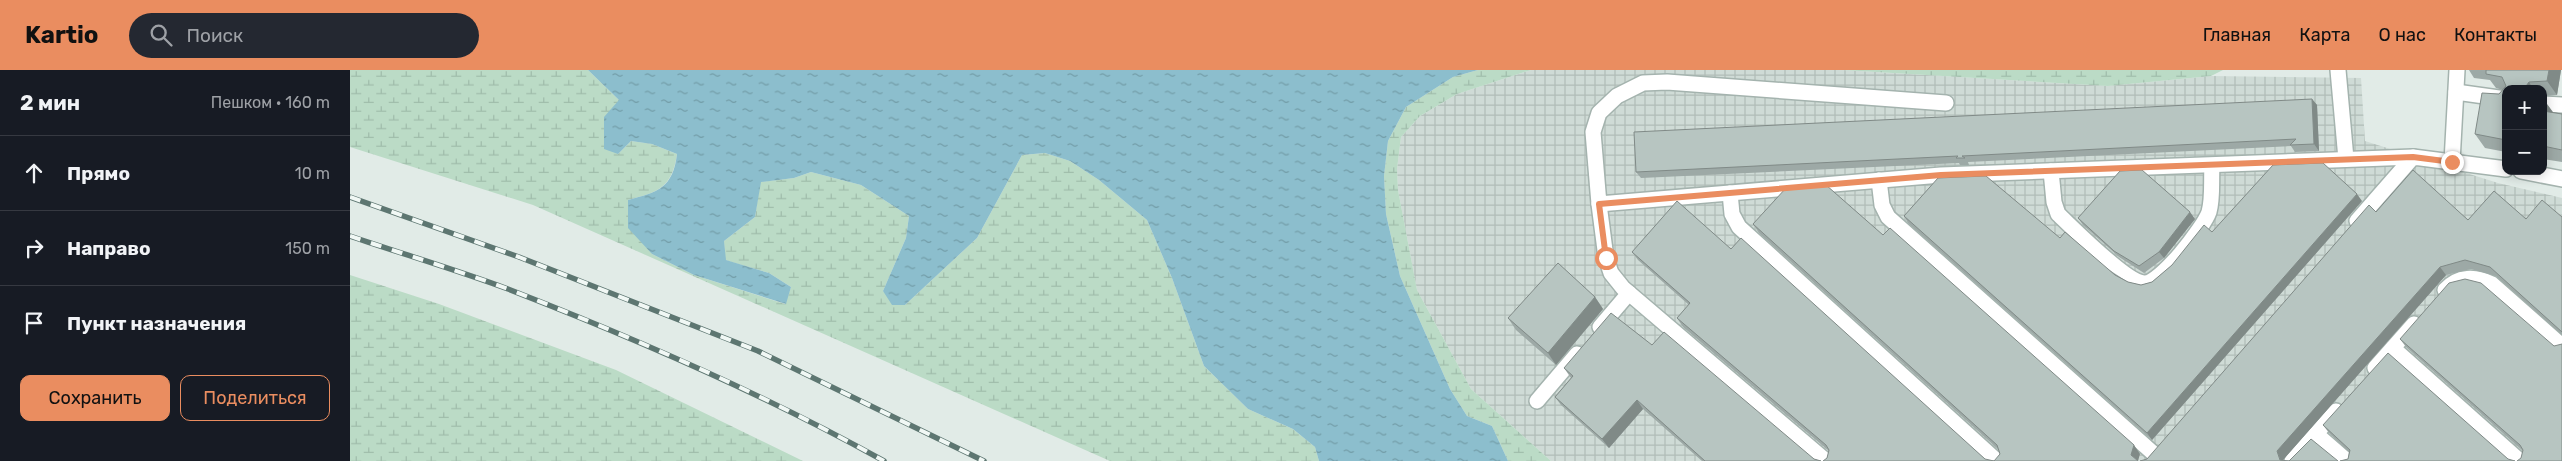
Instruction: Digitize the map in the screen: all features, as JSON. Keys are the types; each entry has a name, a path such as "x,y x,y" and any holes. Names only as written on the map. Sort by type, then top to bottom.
{"lane":[{"path":"2338,70 2346,159"},
{"path":"2452,162 2457,70"},
{"path":"1826,461 1629,293 1611,273 1606,258 1599,204 1593,132 1599,112 1617,96 1643,83 1667,82 1946,102"},
{"path":"2456,92 2502,98"},
{"path":"2547,104 2562,105"},
{"path":"2348,231 2413,157"},
{"path":"1599,204 1879,180 2346,159 2413,157 2502,168"},
{"path":"2051,171 2054,202 2058,214 2127,277 2144,283 2157,278 2202,227 2209,211 2212,166"},
{"path":"2542,175 2562,179"},
{"path":"1879,180 1882,206 1888,217 2150,457 2166,438"},
{"path":"1730,193 1732,214 1739,228 1997,461"},
{"path":"2437,298 2450,284 2466,278 2479,277 2492,284 2562,346"},
{"path":"1537,401 1629,293"},
{"path":"2367,376 2424,312"},
{"path":"2393,348 2520,461"},
{"path":"2292,461 2348,398"},
{"path":"2316,434 2346,461"}],"shaded area":[{"path":"1531,70 1843,70 2108,86 2211,76 2361,78 2365,141 2498,183 2562,198 2562,461 1551,461 1471,389 1417,290 1398,190 1397,169 1401,137 1420,116 1457,94"}],"green space":[{"path":"350,70 588,70 619,100 618,154 631,141 652,144 677,154 671,174 662,187 648,194 628,200 652,254 694,275 785,304 791,287 769,273 725,260 724,241 755,217 760,182 794,178 811,172 861,185 909,216 906,238 883,291 905,305 977,238 1022,155 1045,153 1070,161 1099,180 1147,220 1172,278 1204,366 1248,409 1293,429 1315,447 1319,461 1110,461 533,205 350,147"},
{"path":"1478,70 1531,70 1457,94 1420,116 1401,137 1397,169 1398,190 1417,290 1471,389 1551,461 1508,461 1492,426 1467,416 1450,389 1400,276 1386,214 1384,176 1388,141 1406,107 1453,77"},
{"path":"1843,70 2223,70 2211,76 2108,86"},
{"path":"350,275 439,304 616,370 803,461 350,461"}],"water":[{"path":"588,70 1478,70 1453,77 1406,107 1388,141 1384,176 1386,214 1400,276 1450,389 1467,416 1492,426 1508,461 1319,461 1315,447 1293,429 1248,409 1204,366 1172,278 1147,220 1099,180 1070,161 1045,153 1022,155 977,238 905,305 892,305 883,291 906,238 909,216 861,185 811,172 794,178 761,182 755,217 724,241 726,260 769,273 791,287 786,304 694,275 652,254 628,228 628,200 656,191 662,187 672,174 677,154 652,144 631,141 618,154 604,149 604,117 619,100"}],"building":[{"path":"2486,70 2549,70 2547,81 2529,82 2527,85 2506,85 2502,77 2486,74"},
{"path":"2502,91 2502,139 2475,134 2482,93 2499,94"},
{"path":"2312,99 2314,144 2290,145 2296,139 1962,156 1965,158 1956,158 1958,156 1636,172 1634,132"},
{"path":"2547,112 2562,114 2562,150 2547,147"},
{"path":"2323,163 2357,194 2147,433 1904,216 1938,178 1986,176 2060,238 2065,232 2115,275 2128,282 2141,285 2152,282 2172,265 2204,225 2212,232 2273,165"},
{"path":"2142,170 2190,212 2159,252 2139,266 2114,251 2078,218 2120,171"},
{"path":"2413,170 2468,220 2494,191 2526,219 2542,200 2562,217 2562,332 2490,267 2465,260 2440,267 2277,451 2280,460 2289,461 2140,461 2147,459 2369,205 2376,212"},
{"path":"1826,185 1883,235 1890,228 2134,445 2131,455 2138,461 1994,461 2000,454 1997,445 1753,224 1786,188"},
{"path":"1677,201 1731,249 1741,238 1985,459 1994,461 1823,461 1827,458 1829,450 1826,445 1677,318 1690,303 1632,252"},
{"path":"1558,263 1595,297 1548,353 1508,318"},
{"path":"2465,279 2481,283 2554,346 2562,344 2562,461 2517,461 2521,458 2523,450 2520,445 2400,339 2449,283"},
{"path":"1611,313 1652,345 1664,332 1814,459 1821,461 1705,461 1637,400 1602,439 1555,397 1573,376 1564,368"},
{"path":"2388,353 2508,459 2515,461 2340,461 2348,459 2350,450 2323,425"},
{"path":"2311,439 2338,461 2289,461"}],"railway":[{"path":"350,197 519,257 758,351 984,461"},
{"path":"350,236 508,289 652,348 746,390 839,436 884,461"}],"route":[{"path":"1606,258 1599,204 1941,175 2413,157 2452,162"}]}
